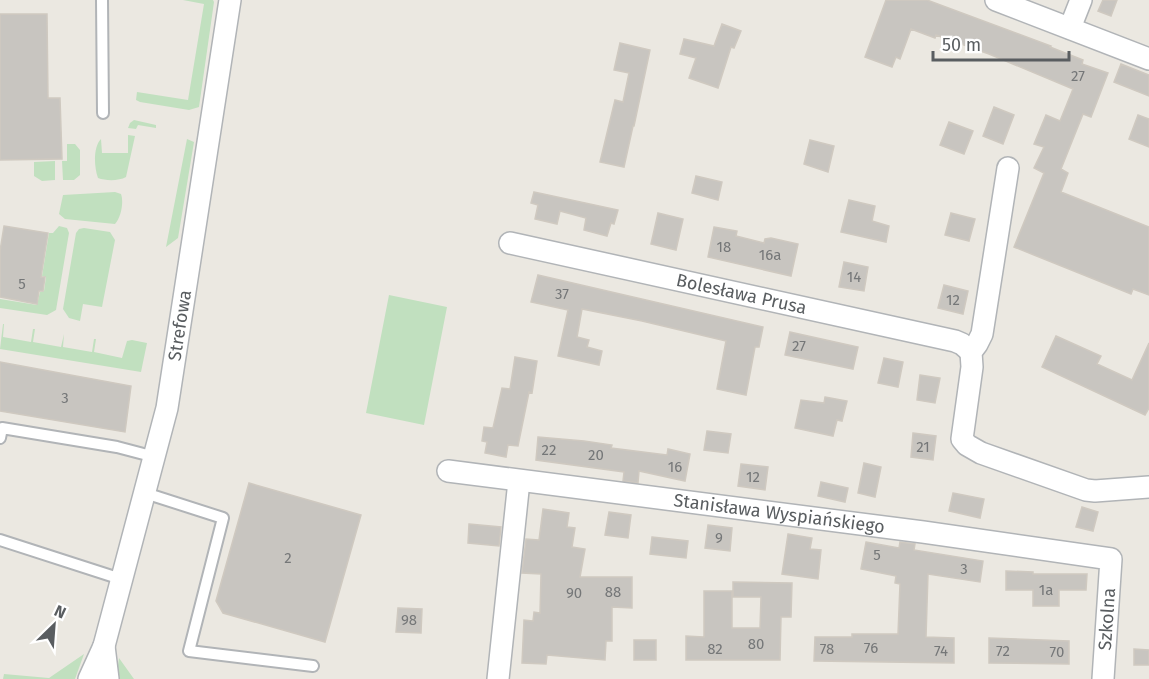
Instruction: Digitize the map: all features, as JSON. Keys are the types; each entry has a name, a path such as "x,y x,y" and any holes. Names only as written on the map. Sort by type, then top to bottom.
{"street":[{"name":"Strefowa","path":"89,679 104,646 167,408 230,0"},
{"path":"996,0 1149,59"},
{"path":"1070,28 1081,0"},
{"path":"1008,168 982,333 971,352 972,367 962,439 967,445 981,453 1086,490 1149,487"},
{"name":"Bolesława Prusa","path":"510,243 955,341 971,352"},
{"name":"Stanisława Wyspiańskiego","path":"448,471 923,532 1111,559"},
{"path":"498,679 519,481"},
{"name":"Szkolna","path":"1103,679 1111,559"},
{"name":"Strefowa","path":"104,646 108,679"}],"lane":[{"path":"102,0 103,113"},
{"path":"0,438 2,428 117,447 155,457"},
{"path":"145,493 223,518 189,651 313,666"},
{"path":"0,540 121,579"}],"green space":[{"path":"183,0 213,0 214,2 199,107 189,110 140,102 136,100 137,92 188,100 204,4"},
{"path":"134,120 156,125 156,128 138,125 136,129 128,128"},
{"path":"128,135 135,136 126,177 112,180 98,178 95,157 98,143 101,139 102,153 128,153"},
{"path":"187,139 194,142 178,238 166,247"},
{"path":"67,144 75,144 80,150 80,175 74,180 63,180 62,161 67,161"},
{"path":"55,161 55,180 42,181 34,176 34,162"},
{"path":"115,192 121,194 122,201 120,214 115,224 65,219 59,214 63,195"},
{"path":"59,226 67,228 69,233 56,310 47,315 0,308 0,299 37,305 40,292 44,291 46,277 42,276 49,233 53,233"},
{"path":"79,229 110,232 115,240 102,307 83,304 80,321 69,318 63,309 76,233"},
{"path":"389,295 447,307 424,425 366,413"},
{"path":"3,324 3,337 31,342 33,329 35,329 33,342 61,347 64,334 63,347 92,352 94,339 96,339 94,352 122,358 127,341 147,343 141,372 0,349"},
{"path":"84,654 75,679 3,679 4,674 49,678"},
{"path":"119,658 134,679 116,679"}],"building":[{"path":"886,0 927,0 1051,46 1083,60 1082,64 1108,73 1091,117 1083,114 1061,169 1068,173 1061,192 1149,227 1149,295 1133,289 1131,294 1014,247 1044,173 1034,168 1044,147 1034,144 1046,115 1060,121 1073,89 989,54 936,35 935,38 911,29 900,59 896,57 892,67 865,57"},
{"path":"1103,0 1117,0 1111,16 1098,11"},
{"path":"0,14 47,14 48,98 60,98 62,159 0,160"},
{"path":"722,24 741,31 734,48 731,47 718,88 689,78 696,58 680,54 684,39 714,46"},
{"path":"620,43 650,50 624,167 600,162 615,100 623,102 629,73 614,70"},
{"path":"1121,64 1149,75 1149,96 1114,82"},
{"path":"994,107 1014,115 1003,144 983,136"},
{"path":"1138,115 1149,119 1149,147 1129,139"},
{"path":"949,122 973,131 964,154 940,145"},
{"path":"810,140 834,146 828,172 804,164"},
{"path":"696,176 722,182 718,200 692,193"},
{"path":"534,192 618,210 614,224 611,223 607,236 584,230 586,218 560,211 557,224 535,219 538,205 531,203"},
{"path":"849,200 875,206 872,221 889,226 886,242 841,232"},
{"path":"658,213 683,219 676,250 651,244"},
{"path":"951,213 975,219 969,241 945,235"},
{"path":"4,226 48,233 41,277 45,277 43,291 39,291 37,304 0,297 0,251"},
{"path":"714,227 737,231 736,236 764,243 765,239 771,238 798,244 791,276 708,257"},
{"path":"844,262 868,267 864,291 839,287"},
{"path":"538,275 763,327 759,347 755,347 746,395 717,389 726,341 642,321 582,309 577,337 589,340 587,347 602,351 599,365 558,356 568,310 531,302"},
{"path":"944,285 968,291 963,314 938,308"},
{"path":"790,332 858,347 853,369 785,355"},
{"path":"1056,336 1101,356 1097,364 1132,380 1149,343 1149,408 1145,415 1042,367"},
{"path":"515,357 537,361 532,393 529,392 518,446 508,445 506,457 485,453 487,442 482,441 484,427 493,428 502,388 510,389"},
{"path":"884,358 903,362 898,387 878,383"},
{"path":"0,362 131,386 125,432 0,411"},
{"path":"920,375 940,378 935,403 917,400"},
{"path":"825,397 847,401 842,421 837,420 833,436 795,428 801,400 824,403"},
{"path":"707,431 731,434 728,453 704,450"},
{"path":"913,433 936,436 933,460 911,457"},
{"path":"538,437 584,441 612,445 611,448 667,455 668,449 690,454 685,481 639,471 638,483 623,481 624,472 536,460"},
{"path":"864,463 881,467 875,497 858,493"},
{"path":"741,464 768,467 765,490 738,486"},
{"path":"821,482 848,488 845,502 818,496"},
{"path":"249,483 361,515 325,642 223,613 216,601"},
{"path":"953,493 984,499 980,518 949,511"},
{"path":"1082,507 1098,512 1093,531 1076,527"},
{"path":"543,509 569,513 567,527 575,528 572,547 585,549 580,577 632,577 632,608 612,607 612,641 606,641 605,660 547,655 546,664 522,663 524,620 533,621 534,612 540,613 541,574 522,573 526,539 539,540"},
{"path":"609,512 631,515 628,538 605,535"},
{"path":"469,524 501,527 499,546 468,543"},
{"path":"708,525 732,528 730,551 705,548"},
{"path":"788,534 812,538 810,549 821,550 818,579 782,574"},
{"path":"652,537 688,541 686,558 650,554"},
{"path":"866,542 899,548 900,542 915,544 914,550 983,561 980,582 928,574 926,637 954,638 954,663 814,661 815,637 898,634 900,584 895,583 896,576 861,569"},
{"path":"1006,571 1033,572 1033,574 1087,574 1086,590 1059,590 1059,606 1033,606 1033,590 1006,590"},
{"path":"733,582 792,583 791,617 781,617 780,660 686,660 686,636 704,637 704,591 732,591 732,628 760,628 761,597 733,597"},
{"path":"398,608 422,609 421,633 396,632"},
{"path":"989,638 1069,641 1069,664 989,663"},
{"path":"634,640 656,640 656,660 634,660"},
{"path":"1134,649 1149,650 1149,665 1134,665"}]}
